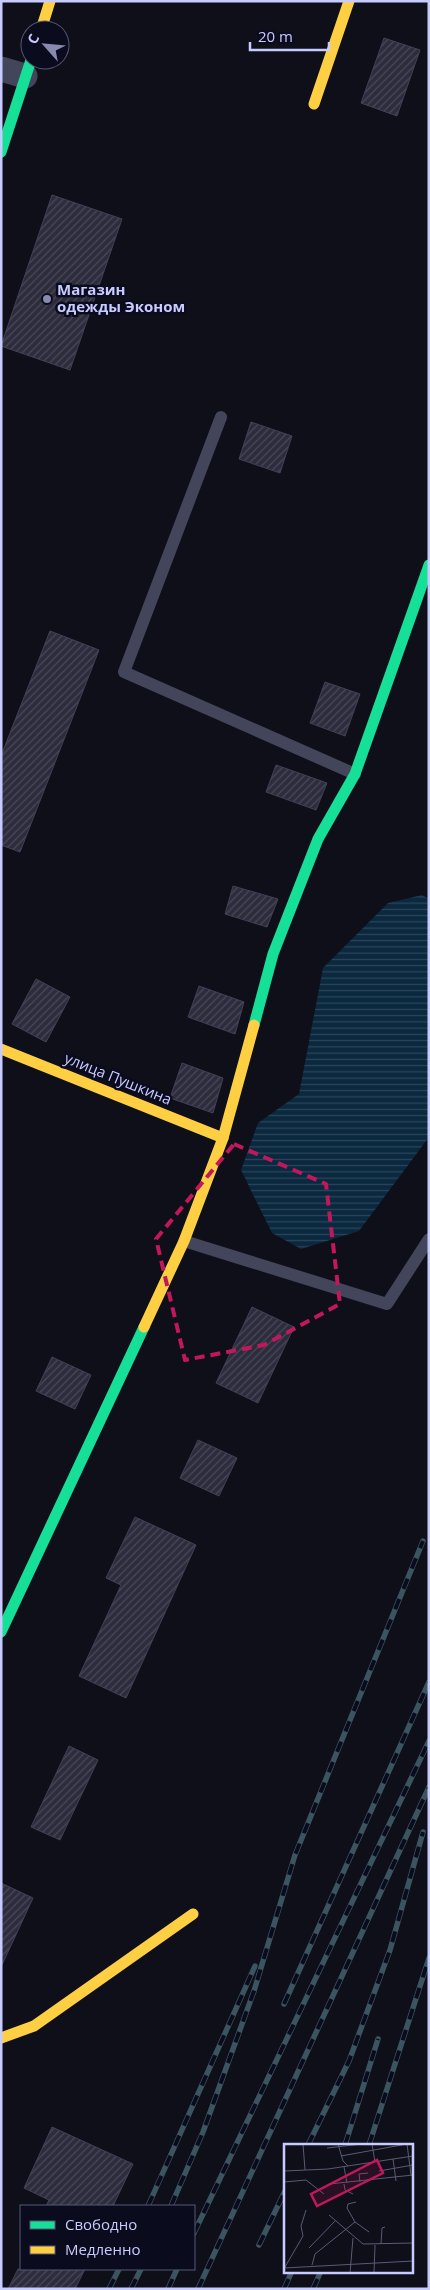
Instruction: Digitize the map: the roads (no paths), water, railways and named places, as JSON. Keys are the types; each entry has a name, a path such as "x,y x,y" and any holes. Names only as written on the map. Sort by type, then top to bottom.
{"street":[{"path":"43,20 50,1"},
{"path":"314,104 349,1"},
{"path":"1,69 20,68"},
{"path":"1,152 27,70"},
{"path":"1,1632 184,1241 223,1138 273,954 318,839 356,774 429,565"},
{"name":"улица Пушкина","path":"1,1049 223,1138"},
{"path":"1,2038 34,2026 193,1914"}],"lane":[{"path":"221,417 124,672 356,774"},
{"path":"184,1241 387,1304 429,1238"}],"water":[{"path":"422,895 429,899 429,1137 359,1231 301,1249 272,1233 241,1170 258,1123 299,1094 323,968 388,903"}],"railway":[{"path":"171,2205 203,2132 254,1991 295,1855 423,1541"},
{"path":"284,2004 429,1682"},
{"path":"195,2231 429,1741"},
{"path":"198,2289 429,1787"},
{"path":"308,2144 349,2061 390,1950 423,1832"},
{"path":"369,2144 429,1958"},
{"path":"148,2205 255,1966"},
{"path":"345,2144 378,2039"},
{"path":"259,2245 284,2193"},
{"path":"109,2289 118,2270"},
{"path":"131,2289 140,2270"},
{"path":"168,2289 177,2270"},
{"path":"284,2289 292,2272"},
{"path":"313,2289 321,2272"}],"place":[{"name":"Магазин одежды Эконом","path":"47,299"}]}
